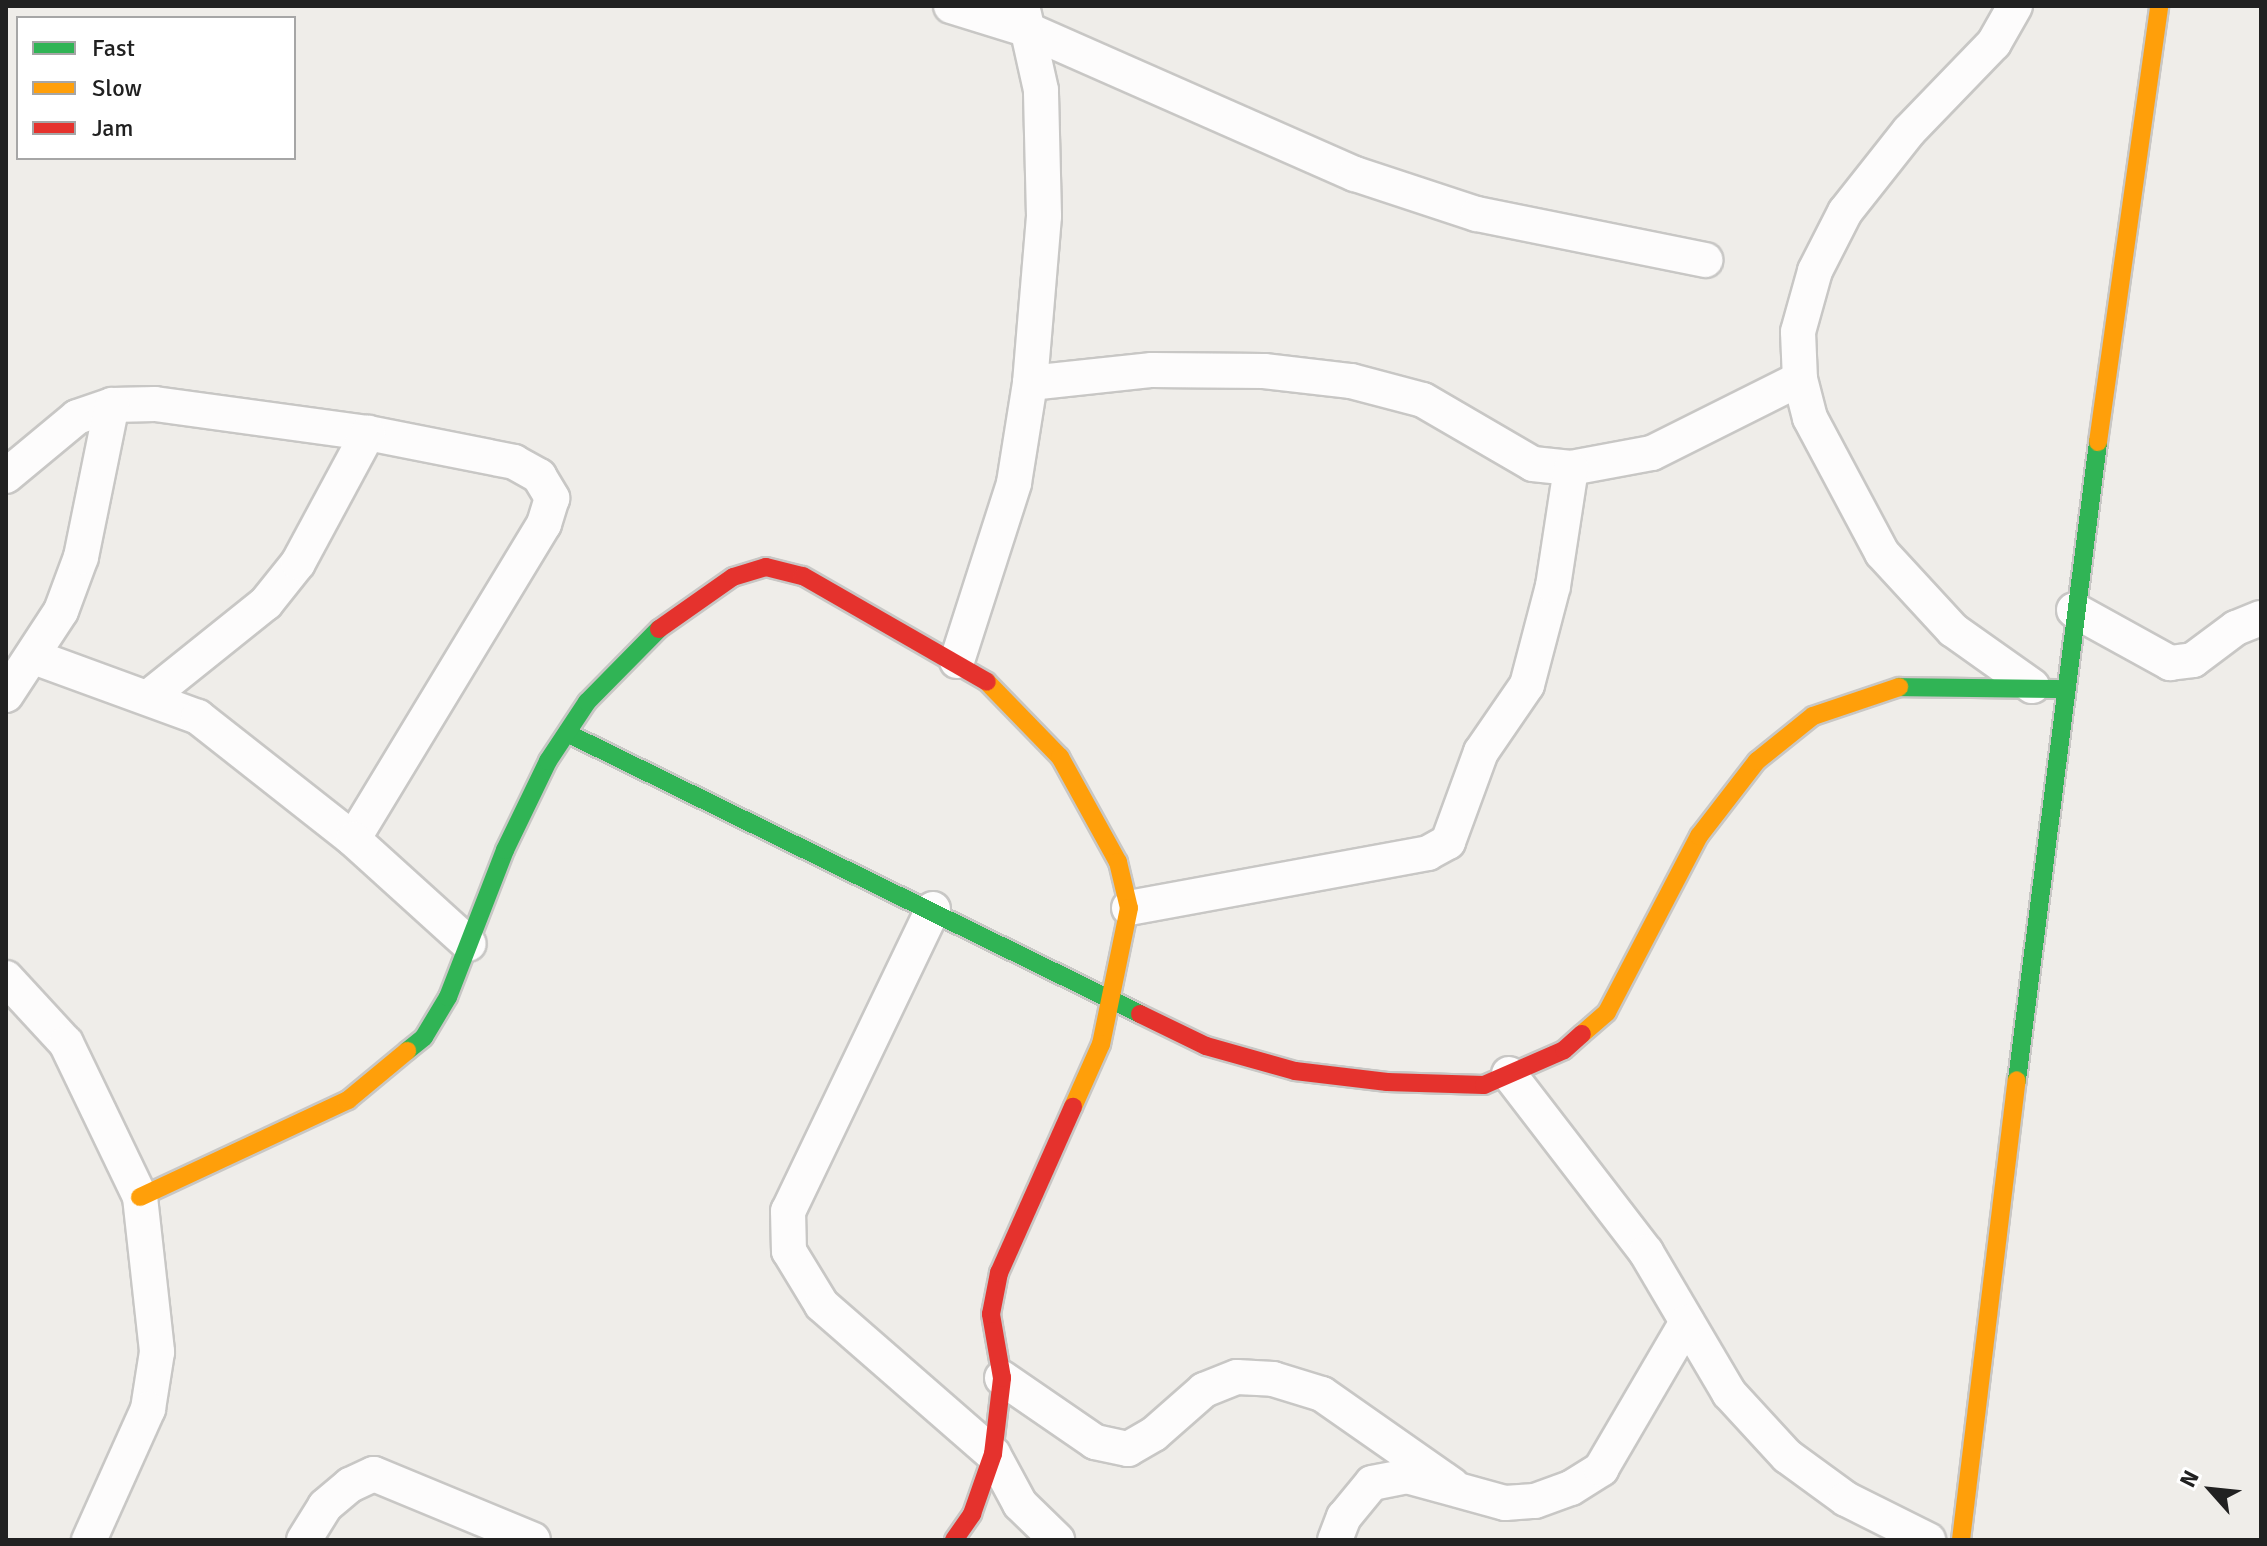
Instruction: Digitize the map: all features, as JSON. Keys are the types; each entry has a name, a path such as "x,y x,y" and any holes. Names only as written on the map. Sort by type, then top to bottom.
{"street":[{"path":"951,6 1025,18 1355,174 1477,214 1705,260"},
{"path":"2015,6 1984,56 1909,131 1845,212 1815,271 1798,332 1800,379 1810,418 1882,553 1953,630 2049,687"},
{"path":"1961,1540 2049,687 2074,610 2159,6"},
{"path":"957,661 1014,483 1030,383 1044,216 1041,90 1025,18"},
{"path":"1030,383 1152,370 1264,371 1351,381 1423,400 1533,464 1571,468 1652,453 1800,379"},
{"path":"6,476 77,417 112,405 155,404 368,433 514,462 539,476 552,498 527,555 353,839"},
{"path":"6,695 34,657 61,611 81,557 112,405"},
{"path":"150,696 266,603 298,563 368,433"},
{"path":"1129,908 1428,853 1448,842 1481,752 1527,685 1553,586 1571,468"},
{"path":"140,1197 298,1127 377,1080 424,1037 448,997 505,850 567,733 587,702 671,617 733,577 766,567 803,576 957,661 1003,693 1060,757 1118,862 1129,908 1112,1003 1101,1044 999,1273 991,1314 1002,1378 993,1454 972,1514 954,1540"},
{"path":"2074,610 2170,663 2193,660 2236,628 2261,618"},
{"path":"34,657 150,696 198,717 353,839 469,944"},
{"path":"567,733 933,909 1112,1003 1206,1046 1295,1071 1387,1082 1484,1085 1564,1050 1607,1012 1699,836 1757,761 1813,716 1907,684 2049,687"},
{"path":"933,909 788,1211 789,1251 822,1305 993,1454 1020,1504 1057,1540"},
{"path":"6,978 66,1043 140,1197 157,1352 148,1409 89,1540"},
{"path":"1509,1074 1646,1252 1729,1393 1787,1456 1846,1499 1928,1540"},
{"path":"1335,1540 1344,1517 1372,1483 1407,1476 1452,1485 1505,1503 1535,1501 1571,1488 1601,1469 1687,1322"},
{"path":"1002,1378 1095,1442 1128,1449 1154,1434 1204,1390 1237,1377 1273,1379 1322,1394 1452,1485"},
{"path":"304,1540 325,1506 350,1485 374,1474 533,1540"}],"traffic: fast":[{"path":"2017,1080 2098,442"},
{"path":"407,1051 424,1037 448,997 505,850 548,761 587,702 659,629"},
{"path":"1899,687 2066,689"},
{"path":"567,733 1140,1014"}],"traffic: slow":[{"path":"2098,442 2159,6"},
{"path":"987,682 1060,757 1118,862 1129,908 1101,1044 1073,1107"},
{"path":"1582,1034 1607,1012 1699,836 1757,761 1813,716 1899,687"},
{"path":"140,1197 348,1100 407,1051"},
{"path":"1961,1540 2017,1080"}],"traffic: jam":[{"path":"659,629 733,577 766,567 803,576 987,682"},
{"path":"1140,1014 1206,1046 1295,1071 1387,1082 1484,1085 1564,1050 1582,1034"},
{"path":"954,1540 972,1514 993,1454 1002,1378 991,1314 999,1273 1073,1107"}]}
